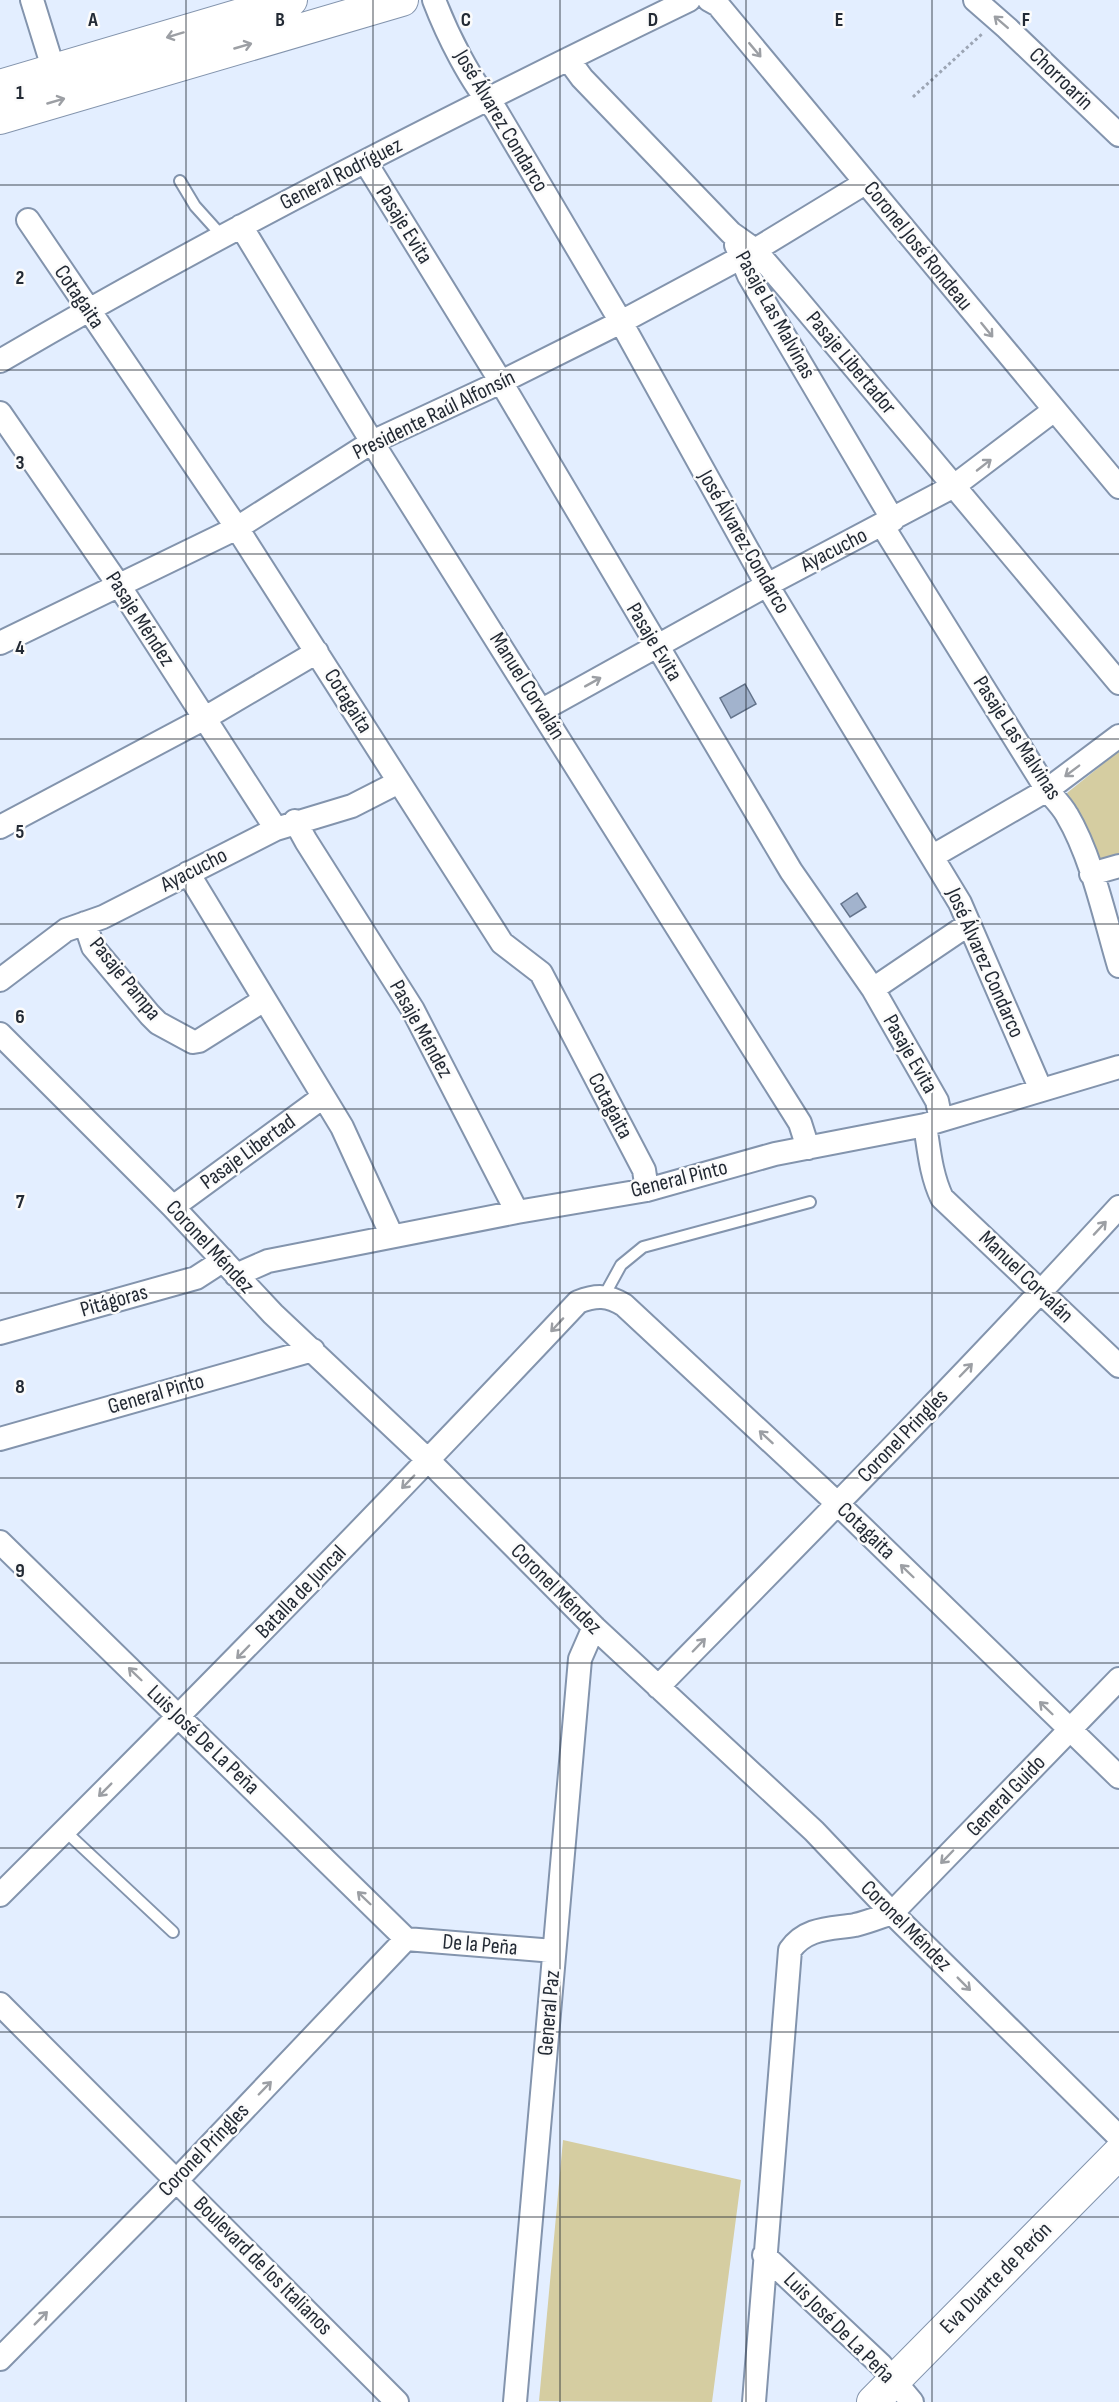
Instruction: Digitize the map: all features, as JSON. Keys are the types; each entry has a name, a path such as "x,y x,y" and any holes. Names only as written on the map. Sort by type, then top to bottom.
{"main road":[{"path":"0,87 291,0"},
{"path":"0,118 402,0"},
{"name":"Eva Duarte de Perón","path":"893,2395 1119,2153"}],"street":[{"path":"32,0 54,71"},
{"name":"José Álvarez Condarco","path":"434,0 486,99 495,109 621,322 767,585 960,903 1041,1090"},
{"name":"General Rodríguez","path":"0,361 285,202 366,163 486,99 690,0"},
{"name":"Chorroarin","path":"975,0 998,19 1119,135"},
{"name":"Coronel José Rondeau","path":"714,2 1053,411 1119,487"},
{"name":"Pasaje Libertador","path":"568,59 582,78 731,233 954,486 1119,683"},
{"name":"Pasaje Evita","path":"366,163 501,382 790,871 873,989 937,1101 933,1122 937,1187"},
{"name":"Presidente Raúl Alfonsín","path":"0,643 120,587 237,528 372,442 501,382 621,322 748,254 865,183"},
{"name":"Cotagaita","path":"28,220 237,528 502,943 541,973 644,1170 646,1190"},
{"name":"Manuel Corvalán","path":"232,231 372,442 542,710 800,1123 808,1148"},
{"name":"Pasaje Las Malvinas","path":"748,254 749,276 888,523 1047,789 1066,812 1074,827 1119,966"},
{"name":"Ayacucho","path":"542,710 767,585 888,523 954,486 1053,411"},
{"name":"Pasaje Méndez","path":"0,412 120,587 205,718 286,825 306,841 413,1010 517,1212"},
{"path":"0,827 205,718 316,652"},
{"path":"933,856 1047,789 1119,736"},
{"name":"Ayacucho","path":"0,980 66,930 109,915 286,825 351,806 399,782"},
{"path":"1091,874 1119,866"},
{"path":"188,873 342,1127 392,1236"},
{"name":"Pasaje Pampa","path":"84,923 93,947 150,1015 158,1023 193,1042 199,1041 264,1000"},
{"path":"873,989 969,924"},
{"name":"Coronel Méndez","path":"0,1034 173,1207 273,1314 429,1461 594,1627 814,1831 892,1913 1119,2137"},
{"name":"General Pinto","path":"229,1267 646,1190 775,1154 933,1122 1119,1067"},
{"name":"Pasaje Libertad","path":"173,1207 323,1097"},
{"name":"Manuel Corvalán","path":"937,1187 942,1198 1119,1366"},
{"name":"Coronel Pringles","path":"658,1687 838,1504 1119,1207"},
{"name":"Pitágoras","path":"0,1333 196,1278 213,1267 229,1267"},
{"name":"Cotagaita","path":"604,1296 624,1305 838,1504 1119,1777"},
{"name":"Batalla de Juncal","path":"0,1895 179,1717 429,1461 578,1302 591,1297 604,1296"},
{"name":"General Pinto","path":"0,1439 313,1350"},
{"name":"Luis José De La Peña","path":"0,1542 406,1939"},
{"name":"General Paz","path":"516,2402 580,1659 594,1627"},
{"name":"General Guido","path":"892,1913 1119,1679"},
{"path":"754,2402 790,1950 796,1941 806,1934 870,1921 892,1913"},
{"name":"Coronel Pringles","path":"0,2359 177,2180 406,1939"},
{"name":"De la Peña","path":"406,1939 554,1951"},
{"name":"Boulevard de los Italianos","path":"0,2004 398,2402"},
{"name":"Luis José De La Peña","path":"764,2254 881,2365 893,2395"}],"lane":[{"path":"180,181 195,206 232,231"},
{"path":"604,1296 621,1265 643,1247 810,1202"},
{"path":"65,1831 174,1932"}],"path":[{"path":"913,97 998,19"}],"shaded area":[{"path":"1119,751 1119,858 1102,863 1067,793"},
{"path":"563,2140 741,2180 712,2402 539,2401"}],"building":[{"path":"745,684 756,704 731,718 720,698"},
{"path":"857,893 866,907 850,917 841,904"}]}
